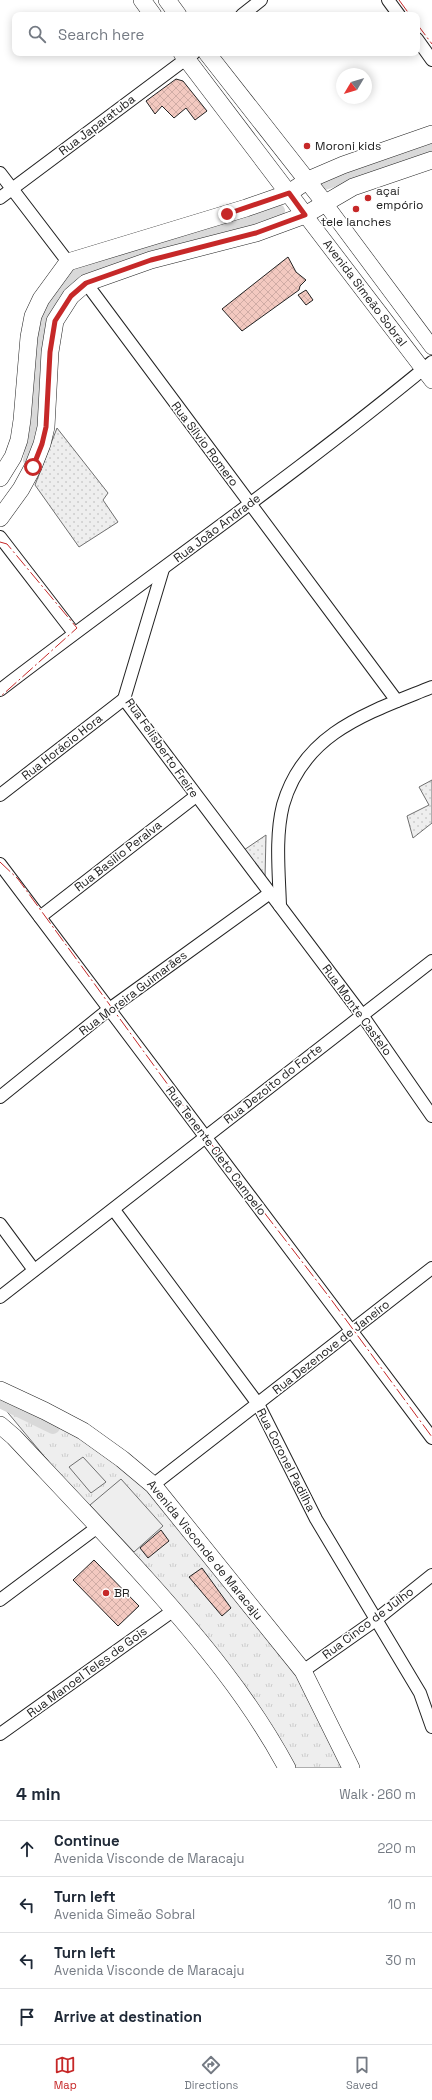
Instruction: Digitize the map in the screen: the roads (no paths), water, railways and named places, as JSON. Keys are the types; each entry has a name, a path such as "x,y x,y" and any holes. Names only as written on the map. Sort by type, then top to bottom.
{"main road":[{"path":"142,0 152,12"},
{"path":"167,0 176,12"},
{"name":"Avenida Simeão Sobral","path":"188,56 305,215"},
{"name":"Avenida Simeão Sobral","path":"209,56 324,202"},
{"path":"0,478 13,457 19,440 29,337 33,316 41,299 68,262 227,214 289,193 308,180 343,165 432,134"},
{"path":"0,518 22,489 42,444 46,427 50,352 55,321 71,296 86,283 151,260 256,233 305,215 324,202 358,184 432,160"},
{"name":"Avenida Visconde de Maracaju","path":"0,1390 45,1411 82,1431 122,1459 153,1484 303,1671 351,1768"},
{"path":"0,1425 14,1437 99,1526 174,1610 220,1665 241,1695 287,1768"}],"street":[{"path":"246,12 261,0"},
{"path":"388,0 397,12"},
{"path":"420,43 432,60"},
{"name":"Rua Japaratuba","path":"0,198 186,56"},
{"path":"0,173 68,262"},
{"name":"Avenida Simeão Sobral","path":"324,202 432,347"},
{"name":"Avenida Simeão Sobral","path":"305,215 429,371"},
{"name":"Rua Sílvio Romero","path":"86,283 397,701"},
{"name":"Rua João Andrade","path":"0,690 74,633 163,569 429,371"},
{"path":"0,537 74,633"},
{"name":"Rua Felisberto Freire","path":"163,569 124,699 280,906"},
{"path":"280,906 279,852 283,806 305,760 314,748 340,728 397,701 432,687"},
{"name":"Rua Horácio Hora","path":"0,796 124,699"},
{"name":"Rua Basilio Peralva","path":"40,917 196,796"},
{"name":"Rua Tenente Cleto Campelo","path":"0,864 108,1010 352,1329 432,1438"},
{"name":"Rua Moreira Guimarães","path":"0,1097 108,1010 270,893"},
{"name":"Rua Monte Castelo","path":"280,906 362,1015 432,1116"},
{"name":"Rua Dezoito do Forte","path":"0,1297 114,1210 432,961"},
{"name":"Rua Coronel Padilha","path":"114,1210 258,1404 316,1519 420,1693 432,1727"},
{"path":"0,1224 34,1270"},
{"name":"Rua Dezenove de Janeiro","path":"153,1484 432,1268"},
{"path":"0,1600 99,1526"},
{"name":"Rua Cinco de Julho","path":"303,1671 377,1619 432,1575"},
{"name":"Rua Manoel Teles de Gois","path":"0,1734 174,1610"}],"waterway":[{"path":"319,185 432,146"},
{"path":"30,460 37,426 43,334 52,295 77,269 278,211"},
{"path":"0,1401 53,1427"}],"place":[{"name":"Moroni kids","path":"307,146"},
{"name":"açaí empório","path":"368,198"},
{"name":"tele lanches","path":"356,209"},
{"name":"BR","path":"106,1593"}]}
